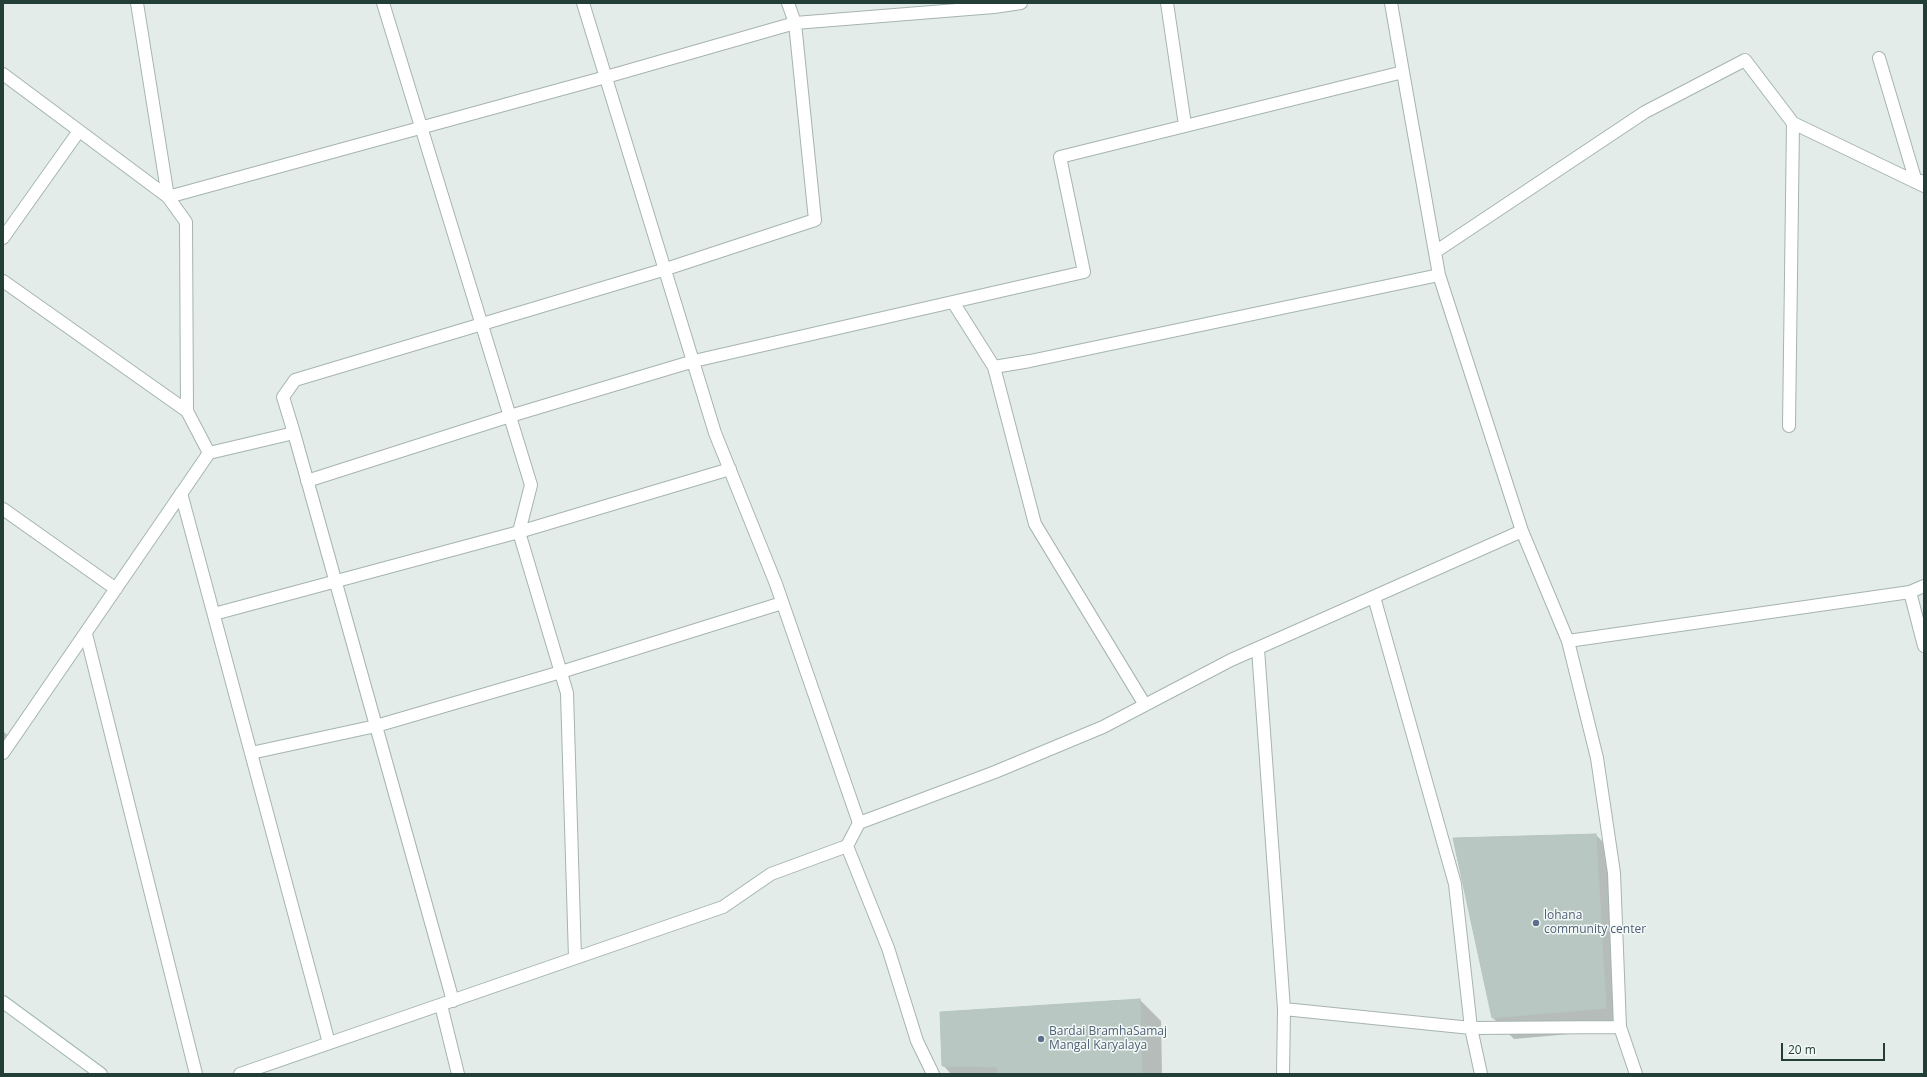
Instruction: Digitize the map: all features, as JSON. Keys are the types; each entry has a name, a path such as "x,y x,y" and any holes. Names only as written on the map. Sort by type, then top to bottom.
{"street":[{"path":"137,3 168,197"},
{"path":"383,3 530,485 519,532 567,693 575,958"},
{"path":"583,3 666,269 715,433 782,603 859,823"},
{"path":"453,1001 283,398 295,380 666,269 815,220 795,23 788,3"},
{"path":"168,197 606,77 795,23 1021,3"},
{"path":"1167,3 1186,125"},
{"path":"1391,3 1439,275 1522,531 1568,641 1596,758 1614,873 1620,1027 1636,1074"},
{"path":"1879,58 1921,183"},
{"path":"1435,252 1645,112 1745,60 1793,123 1921,183"},
{"path":"307,481 510,416 694,361 1084,272 1060,157 1403,72"},
{"path":"3,74 168,197 186,222 187,411"},
{"path":"1789,426 1793,123"},
{"path":"3,238 79,131"},
{"path":"994,367 1030,361 1439,275"},
{"path":"3,281 187,411 209,453"},
{"path":"953,302 994,367 1034,524 1145,705"},
{"path":"3,753 209,453 294,433"},
{"path":"214,614 519,532 730,469"},
{"path":"181,494 329,1043"},
{"path":"3,509 116,589"},
{"path":"240,1074 723,907 771,874 847,846 859,823 995,772 1103,727 1231,660 1374,598 1522,531"},
{"path":"1568,641 1910,592 1924,586"},
{"path":"1910,592 1924,646"},
{"path":"1374,598 1455,884 1471,1028 1481,1074"},
{"path":"251,753 376,726 561,672 782,603"},
{"path":"86,634 196,1074"},
{"path":"1258,649 1284,1009 1283,1074"},
{"path":"847,846 888,948 917,1040 933,1074"},
{"path":"3,1002 101,1074"},
{"path":"441,1005 458,1074"},
{"path":"1284,1009 1471,1028 1620,1027"}],"building":[{"name":"lohana community center","path":"1596,834 1606,1008 1492,1018 1453,838"},
{"name":"Bardai BramhaSamaj Mangal Karyalaya","path":"1140,999 1142,1074 998,1074 997,1067 942,1066 940,1012"}],"place":[{"name":"lohana community center","path":"1536,923"},
{"name":"Bardai BramhaSamaj Mangal Karyalaya","path":"1041,1039"}]}
